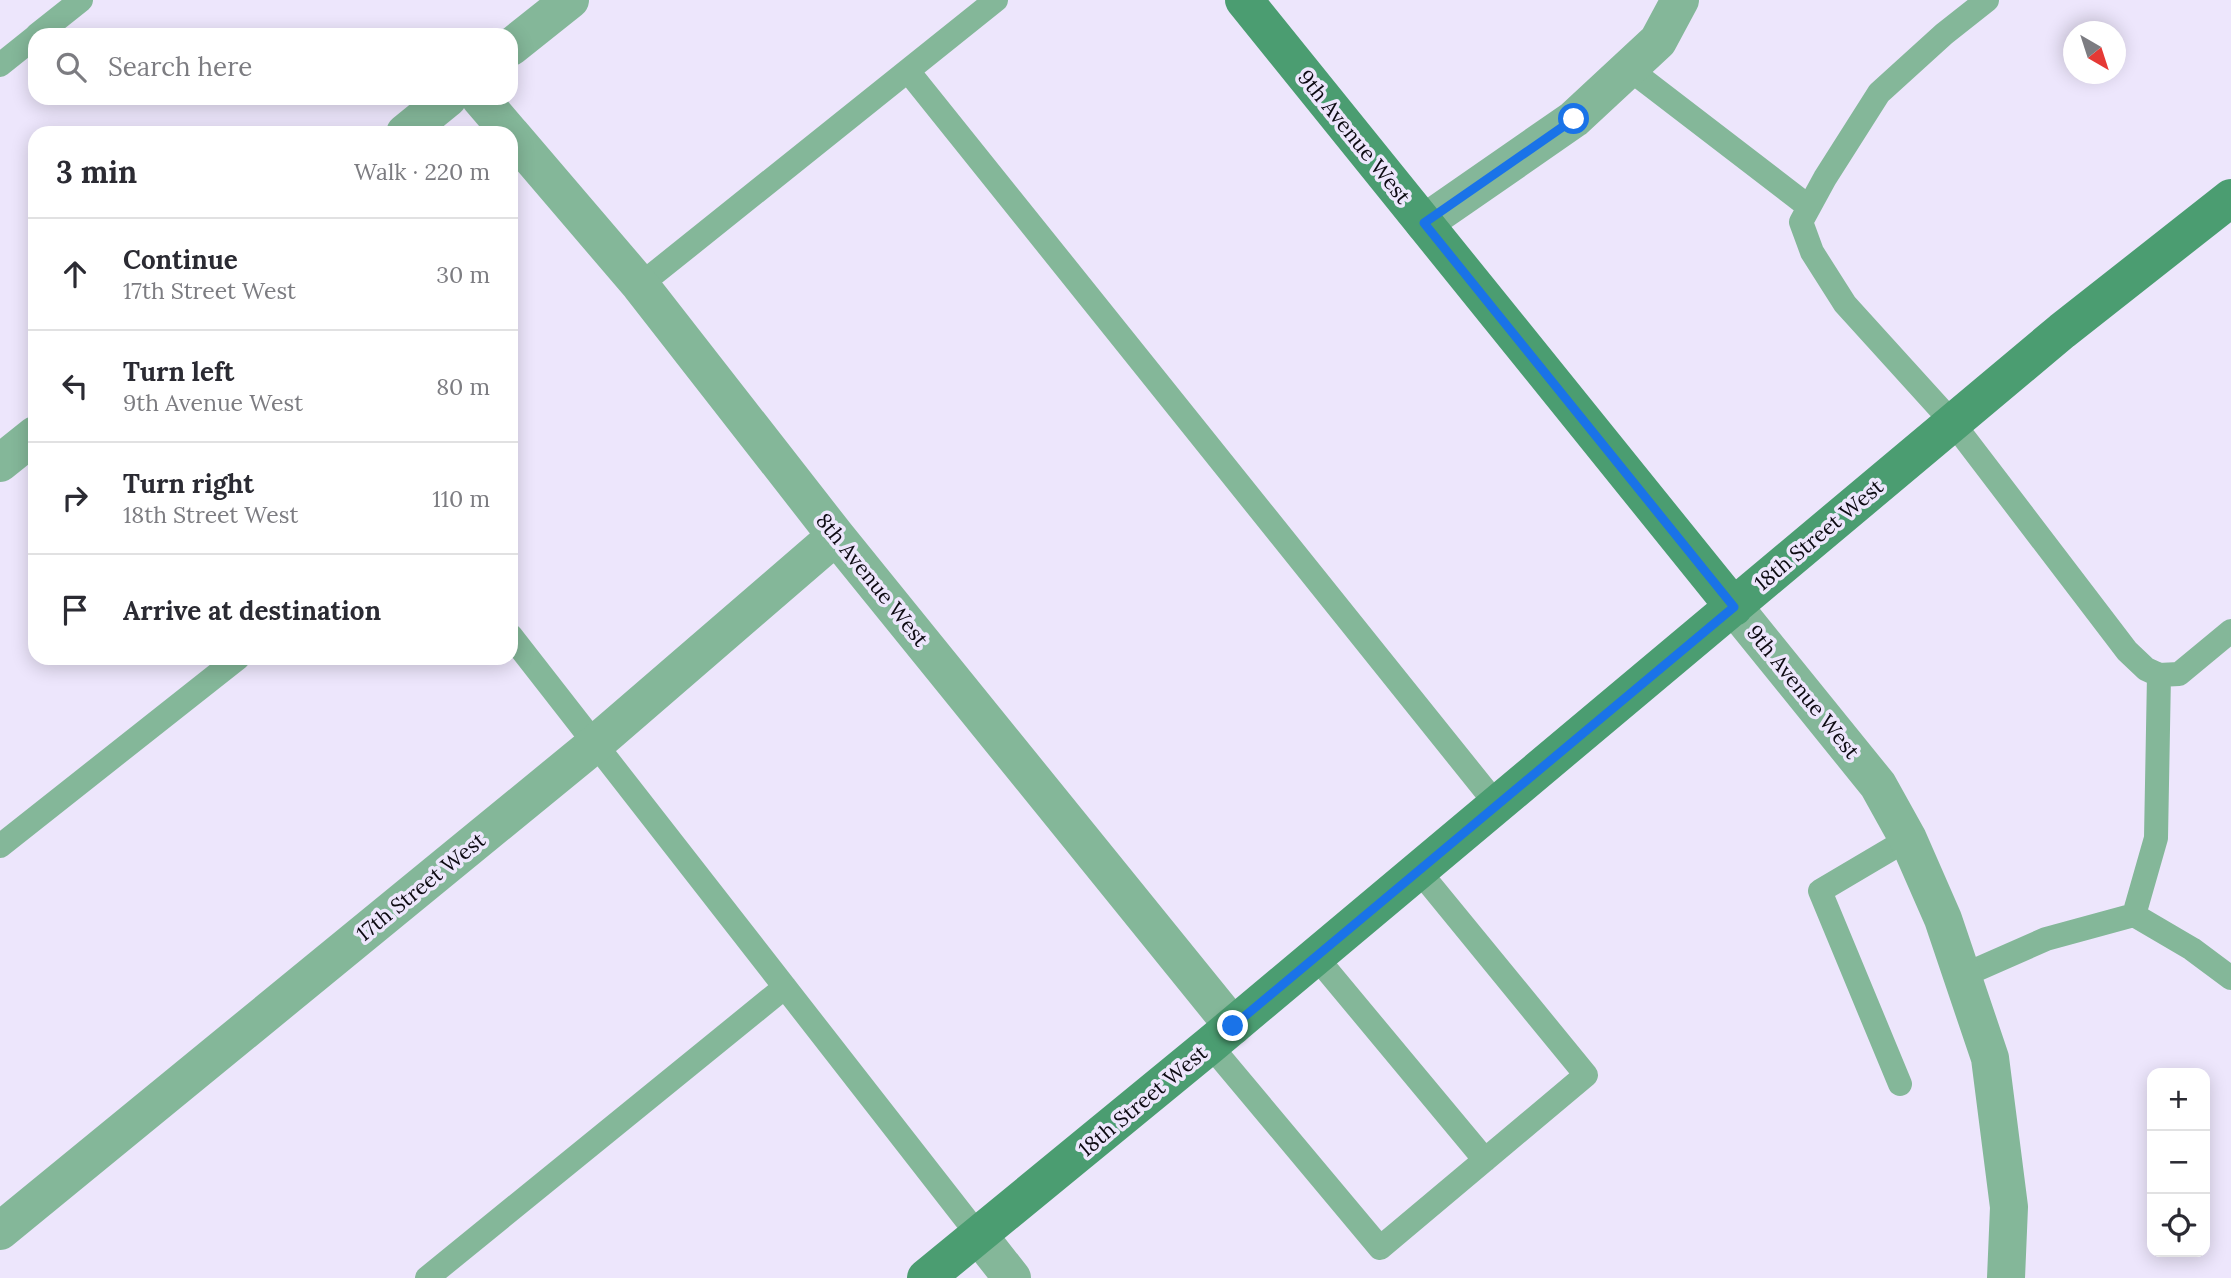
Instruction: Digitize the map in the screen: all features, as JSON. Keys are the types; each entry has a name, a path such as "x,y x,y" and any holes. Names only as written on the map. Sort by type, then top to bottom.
{"street":[{"path":"518,41 570,0"},
{"name":"9th Avenue West","path":"1244,0 1878,785 1908,839 1943,919 1990,1058 2009,1206 2006,1278"},
{"path":"1424,223 1574,119 1658,41 1680,0"},
{"path":"414,126 439,105"},
{"name":"8th Avenue West","path":"486,105 504,126"},
{"name":"8th Avenue West","path":"518,142 640,285 1222,1035"},
{"name":"18th Street West","path":"926,1278 1316,957 2062,331 2231,198"},
{"path":"0,463 28,441"},
{"name":"17th Street West","path":"0,1230 595,744 836,536"},
{"path":"979,1236 1012,1278"}],"lane":[{"path":"46,28 81,0"},
{"path":"640,285 996,0"},
{"path":"1987,0 1944,34 1879,93 1801,222 1812,252 1845,304 1953,423 2127,652 2146,669 2159,676 2179,674 2231,631"},
{"path":"0,65 28,42"},
{"path":"1628,68 1809,207"},
{"path":"908,71 1497,805"},
{"path":"518,645 979,1236"},
{"path":"0,846 229,665"},
{"path":"2134,915 2156,838 2159,676"},
{"path":"1900,1084 1821,891 1908,839"},
{"path":"1222,1035 1380,1248 1586,1075 1419,871"},
{"path":"1962,976 2046,939 2134,915 2192,949 2231,978"},
{"path":"1316,957 1485,1160"},
{"path":"427,1278 785,987"}],"route":[{"path":"1233,1026 1734,607 1424,223 1574,119"}]}
